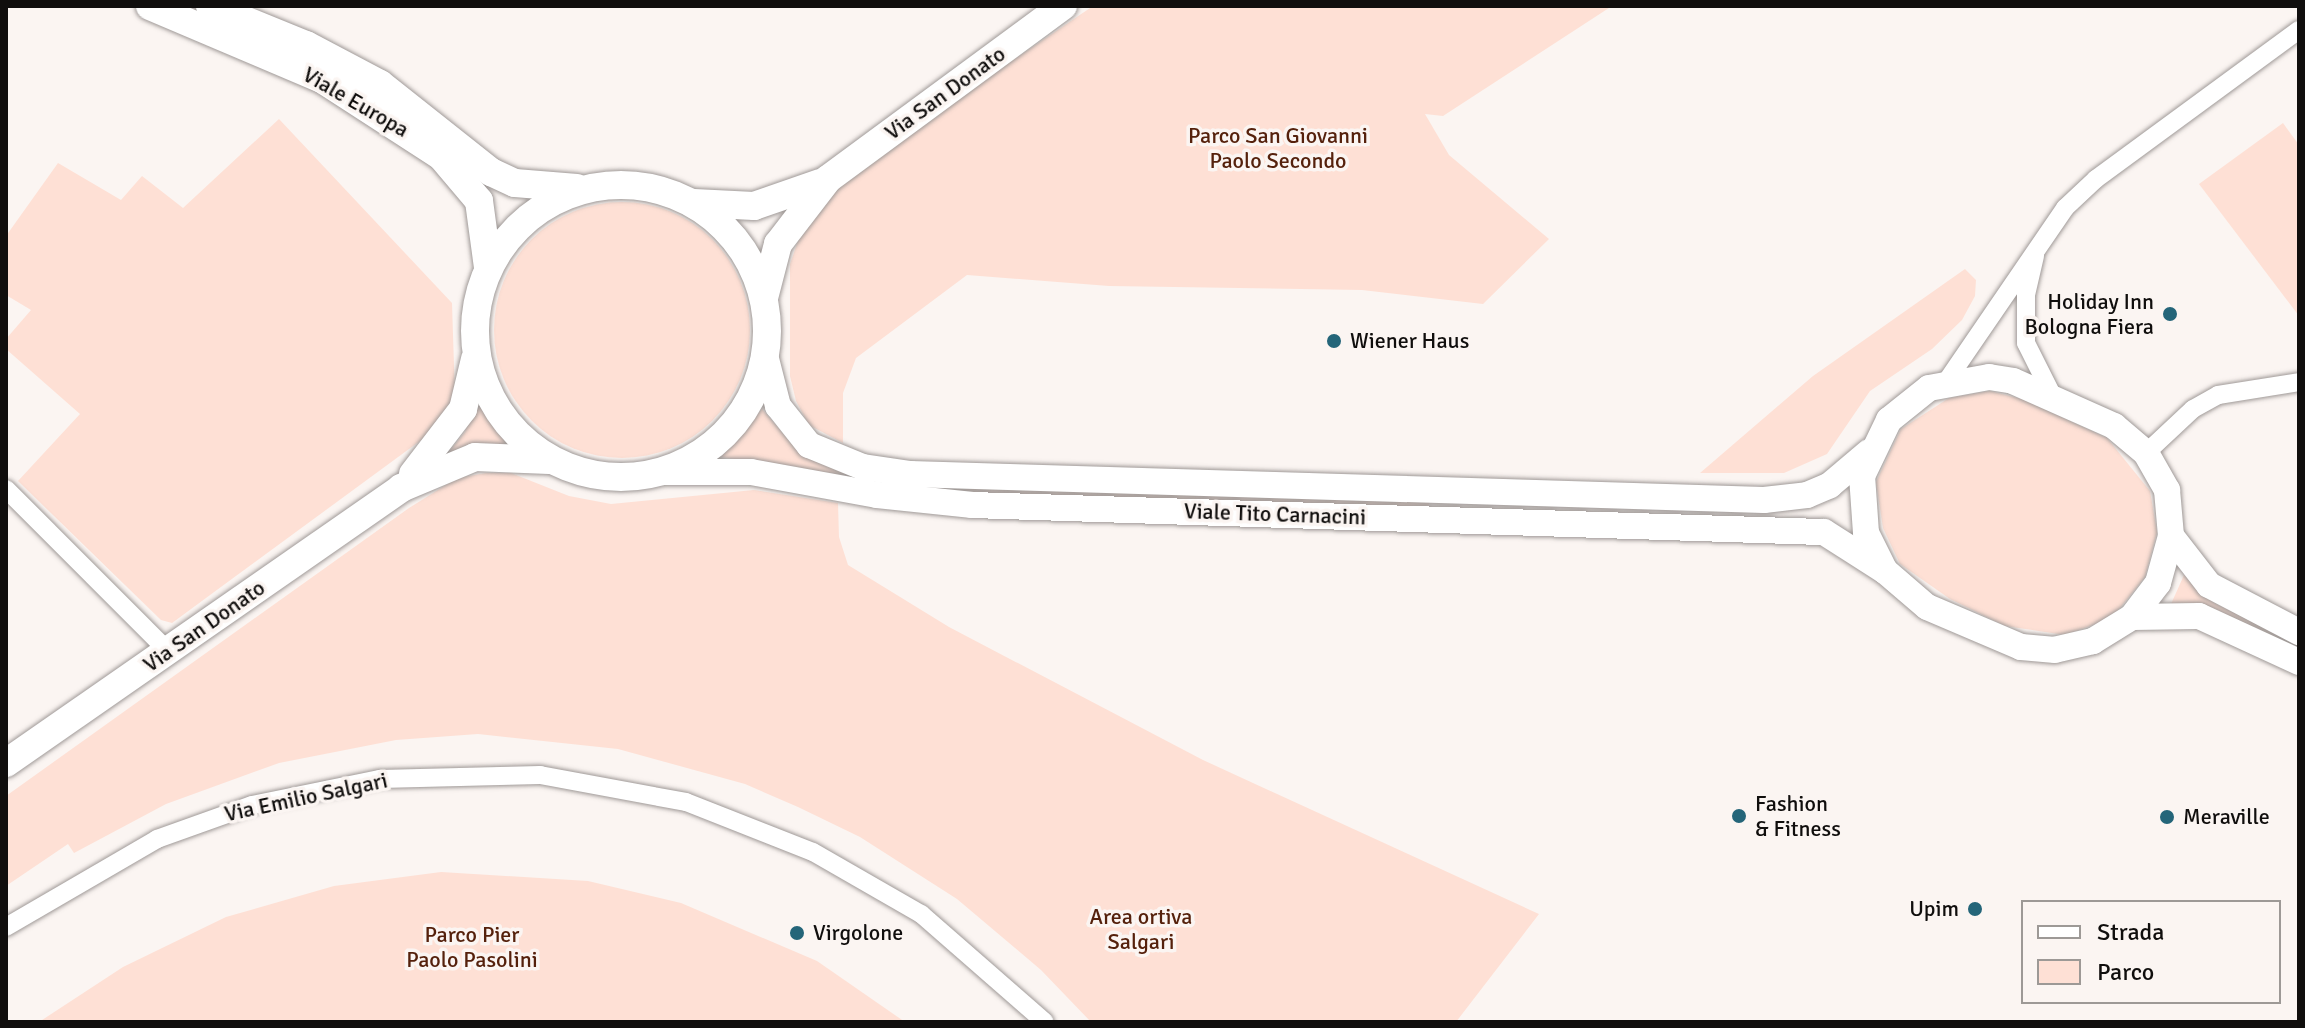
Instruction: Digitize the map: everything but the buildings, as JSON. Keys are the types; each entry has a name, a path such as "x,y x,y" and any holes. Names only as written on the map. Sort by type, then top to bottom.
{"main road":[{"name":"Viale Europa","path":"150,6 322,79 441,156 479,201 488,268"},
{"name":"Viale Europa","path":"210,6 306,45 380,84 491,172 515,183 586,188 641,186 692,203"},
{"name":"Via San Donato","path":"692,203 731,207 778,202 828,179 1063,6"},
{"name":"Via San Donato","path":"764,298 778,244 828,179"},
{"path":"586,188 526,219 488,268 474,322 476,354 493,403 508,425 554,461 602,476 657,472 704,451 727,432 758,383 765,355 764,298 732,236 692,203"},
{"name":"Via San Donato","path":"401,488 451,432 463,409 476,354"},
{"name":"Viale Tito Carnacini","path":"765,355 778,406 809,445 863,467 910,474 1774,500 1807,495 1830,485 1869,452"},
{"path":"1885,571 1862,518 1862,476 1869,452 1903,406 1946,382 1989,377 2053,397 2114,426 2146,453 2167,490 2171,536 2158,583 2132,617"},
{"name":"Via San Donato","path":"6,763 401,488 475,457 554,461"},
{"name":"Viale Tito Carnacini","path":"657,472 751,472 877,495 972,505 1824,532 1885,571 1927,607 2021,647 2070,648 2108,634 2132,617"},
{"path":"2171,536 2209,585 2299,632"},
{"path":"2132,617 2199,616 2299,662"}],"street":[{"path":"1946,382 2040,238 2096,179 2299,30"},
{"path":"2040,238 2024,320 2034,367 2053,397"},
{"path":"2146,453 2193,409 2218,395 2299,382"},
{"path":"6,489 168,651"},
{"name":"Via Emilio Salgari","path":"6,927 145,846 252,805 392,778 540,775 686,802 813,852 921,914 1045,1022"}],"green space":[{"name":"Parco San Giovanni Paolo Secondo","path":"1093,6 1612,6 1443,116 1425,114 1449,155 1549,239 1483,304 1362,290 1109,286 967,275 856,358 843,393 843,443 809,425 796,401 790,376 790,264 808,212 879,151"},
{"path":"279,119 452,303 455,397 439,427 172,623 161,620 18,481 80,414 6,349 6,339 31,310 6,295 6,236 58,163 121,200 142,176 183,208"},
{"path":"2283,123 2299,145 2299,316 2199,184"},
{"path":"622,202 659,208 682,217 703,231 721,249 740,281 750,330 744,367 735,390 721,411 703,429 671,448 622,458 585,452 562,443 541,429 523,411 504,379 494,330 500,293 509,270 523,249 541,231 573,212"},
{"path":"1965,269 1976,280 1975,296 1962,320 1932,349 1870,391 1827,454 1784,473 1700,473 1813,376"},
{"path":"1990,391 2022,399 2107,438 2150,491 2157,532 2145,577 2112,618 2065,635 2005,626 1950,599 1900,564 1883,528 1876,482 1901,429 1949,398"},
{"path":"477,397 490,422 513,443 448,453 465,432"},
{"path":"762,409 797,450 846,471 1429,500 1429,508 959,492 721,457"},
{"name":"Area ortiva Salgari","path":"511,473 569,496 611,504 754,490 838,503 839,537 848,565 949,627 1203,760 1539,914 1456,1022 1091,1022 1041,970 957,899 860,837 798,807 745,784 618,749 478,734 396,740 279,763 166,804 74,853 68,844 6,886 6,796 409,508 457,478"},
{"path":"2184,575 2214,603 2299,644 2299,651 2171,604"},
{"name":"Parco Pier Paolo Pasolini","path":"441,872 588,881 681,903 817,961 905,1022 39,1022 123,967 226,917 334,886"}],"place":[{"name":"Holiday Inn Bologna Fiera","path":"2170,314"},
{"name":"Wiener Haus","path":"1334,341"},
{"name":"Fashion & Fitness","path":"1739,816"},
{"name":"Meraville","path":"2167,817"},
{"name":"Upim","path":"1975,909"},
{"name":"Virgolone","path":"797,933"}]}
